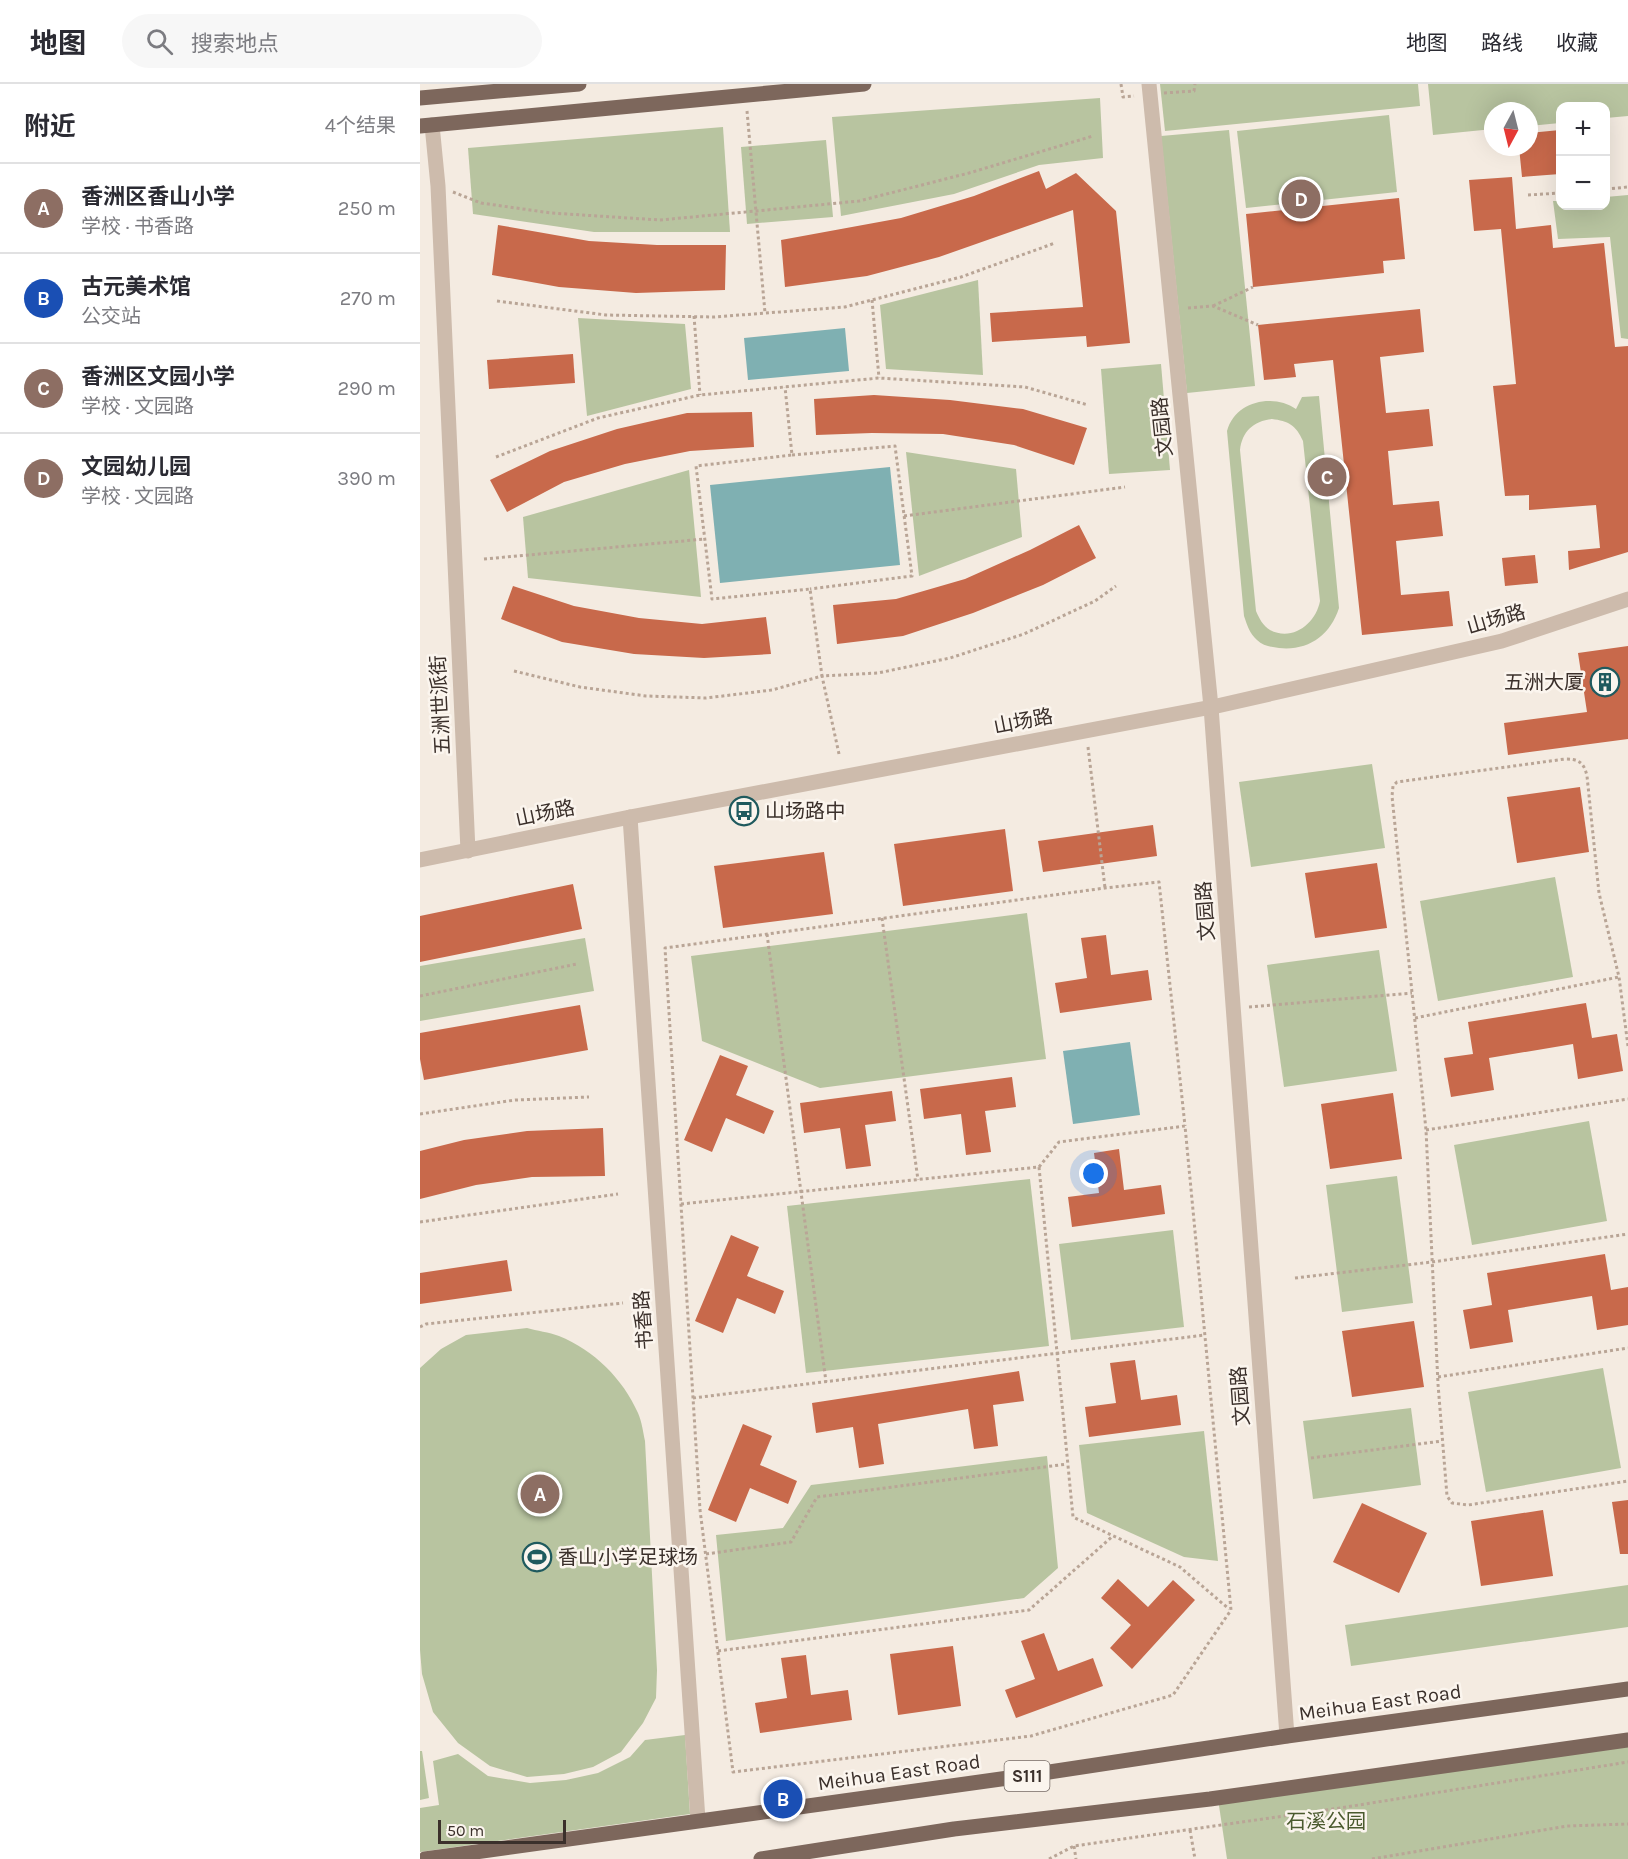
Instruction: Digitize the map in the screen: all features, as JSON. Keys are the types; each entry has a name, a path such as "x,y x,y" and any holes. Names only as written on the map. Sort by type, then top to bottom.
{"main road":[{"path":"420,98 579,84"},
{"path":"426,125 864,84"},
{"name":"Meihua East Road","path":"424,1859 1628,1689"},
{"name":"S111","path":"761,1859 954,1829 1210,1799 1628,1740"}],"street":[{"name":"文园路","path":"1149,84 1211,707 1287,1736"},
{"name":"五洲世派街","path":"426,125 438,186 468,851"},
{"name":"山场路","path":"420,860 630,817 1211,707 1502,641 1628,599"},
{"name":"书香路","path":"630,817 698,1820"}],"path":[{"path":"1194,91 1195,84"},
{"path":"746,95 765,313"},
{"path":"438,186 481,203 551,213 660,219 858,201 969,173 1093,136"},
{"path":"1610,189 1628,187"},
{"path":"1528,195 1556,192"},
{"path":"497,301 606,315 694,316 845,307 961,277 1055,243"},
{"path":"1171,310 1213,306 1254,287"},
{"path":"872,300 879,378"},
{"path":"1213,306 1258,325"},
{"path":"694,316 700,395"},
{"path":"496,457 598,418 700,395 879,378 1025,387 1088,405"},
{"path":"785,387 792,455"},
{"path":"896,446 904,516 912,576 712,599 696,466 896,446"},
{"path":"904,516 1125,487"},
{"path":"484,559 705,539"},
{"path":"514,671 580,687 646,696 706,698 772,690 822,676 878,674 950,658 1024,634 1095,601 1116,586"},
{"path":"810,589 822,676 838,754"},
{"path":"1086,730 1105,888"},
{"path":"1628,1046 1619,977 1599,893 1585,767 1581,761 1565,759 1397,782 1393,786 1392,796 1426,1130 1446,1496 1452,1503 1468,1505 1628,1481"},
{"path":"1159,882 1185,1126 1231,1610 1173,1695 1031,1736 733,1772 700,1510 664,948 882,918 1159,882"},
{"path":"882,918 918,1180"},
{"path":"767,934 825,1382"},
{"path":"420,996 577,964"},
{"path":"1414,1018 1619,977"},
{"path":"1233,1009 1412,993"},
{"path":"420,1114 515,1100 589,1096"},
{"path":"1426,1130 1628,1099"},
{"path":"1185,1126 1059,1142 1039,1167 1067,1464 1073,1517 1180,1567 1231,1610"},
{"path":"681,1204 1039,1167"},
{"path":"420,1222 618,1194"},
{"path":"1295,1278 1432,1262 1628,1234"},
{"path":"420,1327 426,1324 623,1303"},
{"path":"693,1398 1205,1335"},
{"path":"1438,1377 1628,1348"},
{"path":"1311,1458 1442,1441"},
{"path":"706,1554 791,1542 817,1497 1067,1464"},
{"path":"718,1650 1029,1610 1113,1536"},
{"path":"1048,1859 1074,1846 1340,1808 1628,1762"},
{"path":"1372,1859 1567,1826 1628,1824"},
{"path":"1190,1830 1194,1859"},
{"path":"1074,1846 1076,1859"}],"green space":[{"path":"1160,84 1418,84 1420,106 1165,131"},
{"path":"1428,84 1628,84 1628,116 1610,118 1610,102 1556,102 1556,123 1538,125 1538,102 1484,102 1484,130 1433,135"},
{"path":"1100,98 1103,158 1039,165 954,194 841,216 832,117"},
{"path":"1389,115 1397,192 1246,208 1237,131"},
{"path":"723,127 730,232 594,232 473,214 468,148"},
{"path":"1229,130 1255,386 1187,393 1161,136"},
{"path":"826,140 833,217 747,224 741,147"},
{"path":"1628,195 1628,339 1621,338 1610,237 1558,239 1553,201 1556,201 1556,210 1610,210 1610,197"},
{"path":"978,280 983,375 886,369 880,305"},
{"path":"578,318 685,324 691,389 587,416"},
{"path":"1161,364 1170,470 1109,474 1101,369"},
{"path":"1319,396 1339,608 1330,626 1316,640 1299,647 1279,648 1264,645 1257,640 1244,616 1227,431 1231,421 1246,407 1266,401 1277,401 1296,409 1302,397","holes":["1265,420 1278,420 1294,428 1303,441 1320,601 1318,609 1308,623 1295,632 1287,634 1270,630 1256,611 1240,450 1243,438 1250,428"]},
{"path":"906,452 1016,469 1022,537 919,576"},
{"path":"689,470 701,597 528,578 523,517"},
{"path":"1372,764 1385,848 1251,867 1239,782"},
{"path":"1555,877 1573,977 1438,1001 1420,901"},
{"path":"1027,913 1046,1059 820,1088 702,1041 691,956"},
{"path":"585,938 594,991 420,1021 420,966"},
{"path":"1379,950 1397,1071 1284,1087 1267,965"},
{"path":"1589,1121 1607,1221 1472,1245 1454,1145"},
{"path":"1397,1176 1413,1303 1342,1312 1326,1185"},
{"path":"1030,1179 1049,1346 806,1373 787,1206"},
{"path":"1173,1230 1184,1327 1071,1340 1059,1244"},
{"path":"527,1328 551,1333 584,1349 616,1377 639,1416 645,1441 657,1670 656,1698 643,1723 621,1752 593,1767 564,1774 527,1777 490,1766 458,1743 433,1712 422,1674 420,1650 420,1368 441,1349 466,1335"},
{"path":"1603,1368 1621,1468 1486,1492 1468,1392"},
{"path":"1411,1408 1421,1485 1313,1499 1303,1421"},
{"path":"1204,1431 1218,1561 1184,1557 1087,1513 1079,1445"},
{"path":"1047,1456 1058,1568 1024,1598 726,1641 716,1535 783,1528 811,1485"},
{"path":"1628,1585 1628,1627 1351,1666 1345,1625"},
{"path":"685,1735 690,1814 420,1852 420,1808 439,1805 433,1761 458,1754 488,1776 530,1783 566,1780 598,1773 630,1757 645,1740"},
{"name":"石溪公园","path":"1628,1740 1628,1859 1227,1859 1218,1799"},
{"path":"420,1751 422,1751 429,1798 420,1800"}],"water":[{"path":"845,328 849,371 748,380 744,338"},
{"path":"890,467 900,565 720,583 710,485"},
{"path":"1130,1042 1140,1115 1073,1124 1063,1051"}],"building":[{"path":"1556,130 1556,174 1522,177 1520,156 1538,156 1538,132"},
{"path":"1039,171 1046,189 1076,173 1116,211 1130,343 1087,347 1086,336 992,342 990,313 1083,307 1073,210 939,257 867,276 785,287 781,240 901,218 974,196"},
{"path":"1512,177 1516,229 1551,225 1553,248 1604,243 1615,347 1628,346 1628,552 1569,570 1568,551 1600,548 1596,505 1529,510 1529,495 1505,496 1493,386 1516,384 1501,229 1474,231 1469,180"},
{"path":"1399,198 1405,259 1383,261 1384,273 1253,287 1246,214"},
{"path":"498,225 589,241 657,245 726,245 725,290 636,293 559,287 492,275"},
{"path":"1420,309 1424,352 1380,357 1386,413 1429,409 1433,446 1388,451 1393,505 1439,501 1443,536 1396,541 1401,595 1449,591 1453,626 1362,635 1333,360 1294,364 1296,377 1264,380 1258,325"},
{"path":"573,354 575,383 489,389 487,360"},
{"path":"874,395 950,400 1023,409 1087,428 1074,465 1014,445 943,434 816,435 814,399"},
{"path":"752,412 754,447 690,451 625,464 564,482 507,512 490,480 550,451 617,429 687,413"},
{"path":"1079,525 1096,558 1043,585 973,613 903,636 837,644 833,605 896,599 965,579"},
{"path":"1535,555 1538,583 1505,586 1502,558"},
{"path":"513,586 574,606 639,618 702,624 766,617 771,654 704,658 634,654 562,642 501,619"},
{"name":"五洲大厦","path":"1628,646 1628,739 1508,755 1504,723 1587,712 1578,653"},
{"path":"1580,787 1589,852 1517,863 1507,797"},
{"path":"1153,825 1157,856 1043,872 1038,841"},
{"path":"1005,829 1013,891 903,906 894,844"},
{"path":"824,852 833,914 723,928 714,866"},
{"path":"1377,863 1387,928 1315,938 1305,873"},
{"path":"573,884 582,929 420,962 420,916"},
{"path":"1106,935 1111,975 1148,970 1152,1000 1060,1013 1055,983 1087,978 1081,938"},
{"path":"1586,1003 1592,1038 1617,1034 1623,1071 1578,1079 1573,1044 1489,1058 1494,1090 1451,1097 1444,1058 1473,1054 1468,1022"},
{"path":"580,1005 588,1050 424,1080 420,1059 420,1033"},
{"path":"720,1055 748,1066 736,1095 774,1111 764,1134 726,1118 712,1152 684,1140"},
{"path":"1012,1077 1016,1107 985,1111 991,1152 966,1155 961,1114 924,1119 920,1089"},
{"path":"892,1091 896,1121 865,1125 871,1166 846,1169 840,1128 804,1133 800,1103"},
{"path":"1393,1093 1402,1159 1330,1169 1321,1104"},
{"path":"603,1128 605,1176 532,1177 476,1185 420,1199 420,1151 464,1140 527,1131"},
{"path":"1119,1149 1124,1190 1161,1185 1165,1214 1072,1227 1068,1197 1099,1193 1094,1153"},
{"path":"731,1235 759,1247 747,1276 784,1291 775,1314 737,1298 723,1333 695,1321"},
{"path":"1605,1254 1611,1290 1628,1287 1628,1325 1597,1330 1592,1296 1508,1310 1513,1342 1470,1349 1463,1310 1492,1305 1487,1273"},
{"path":"507,1260 512,1291 420,1304 420,1273"},
{"path":"1414,1321 1424,1387 1352,1397 1342,1331"},
{"path":"1135,1360 1141,1400 1177,1395 1181,1425 1089,1437 1085,1407 1116,1403 1110,1363"},
{"path":"1019,1371 1024,1401 993,1405 998,1446 974,1449 968,1409 878,1424 884,1464 859,1468 853,1427 816,1433 812,1403"},
{"path":"743,1424 772,1436 760,1465 797,1481 788,1504 750,1488 736,1522 708,1510"},
{"path":"1628,1500 1628,1554 1620,1554 1612,1502"},
{"path":"1362,1503 1427,1533 1399,1593 1333,1562"},
{"path":"1543,1510 1553,1576 1481,1586 1471,1521"},
{"path":"1118,1579 1148,1607 1173,1580 1195,1600 1132,1669 1110,1648 1131,1625 1101,1598"},
{"path":"1044,1633 1058,1671 1093,1658 1103,1686 1016,1718 1005,1690 1035,1679 1021,1641"},
{"path":"953,1646 961,1706 898,1715 890,1654"},
{"path":"806,1655 811,1695 848,1690 852,1720 760,1733 755,1703 787,1698 781,1658"}],"place":[{"name":"文园幼儿园","path":"1301,199"},
{"name":"香洲区文园小学","path":"1327,477"},
{"name":"五洲大厦","path":"1605,682"},
{"name":"山场路中","path":"744,811"},
{"name":"香洲区香山小学","path":"540,1494"},
{"name":"香山小学足球场","path":"537,1557"},
{"name":"古元美术馆","path":"783,1799"}]}
